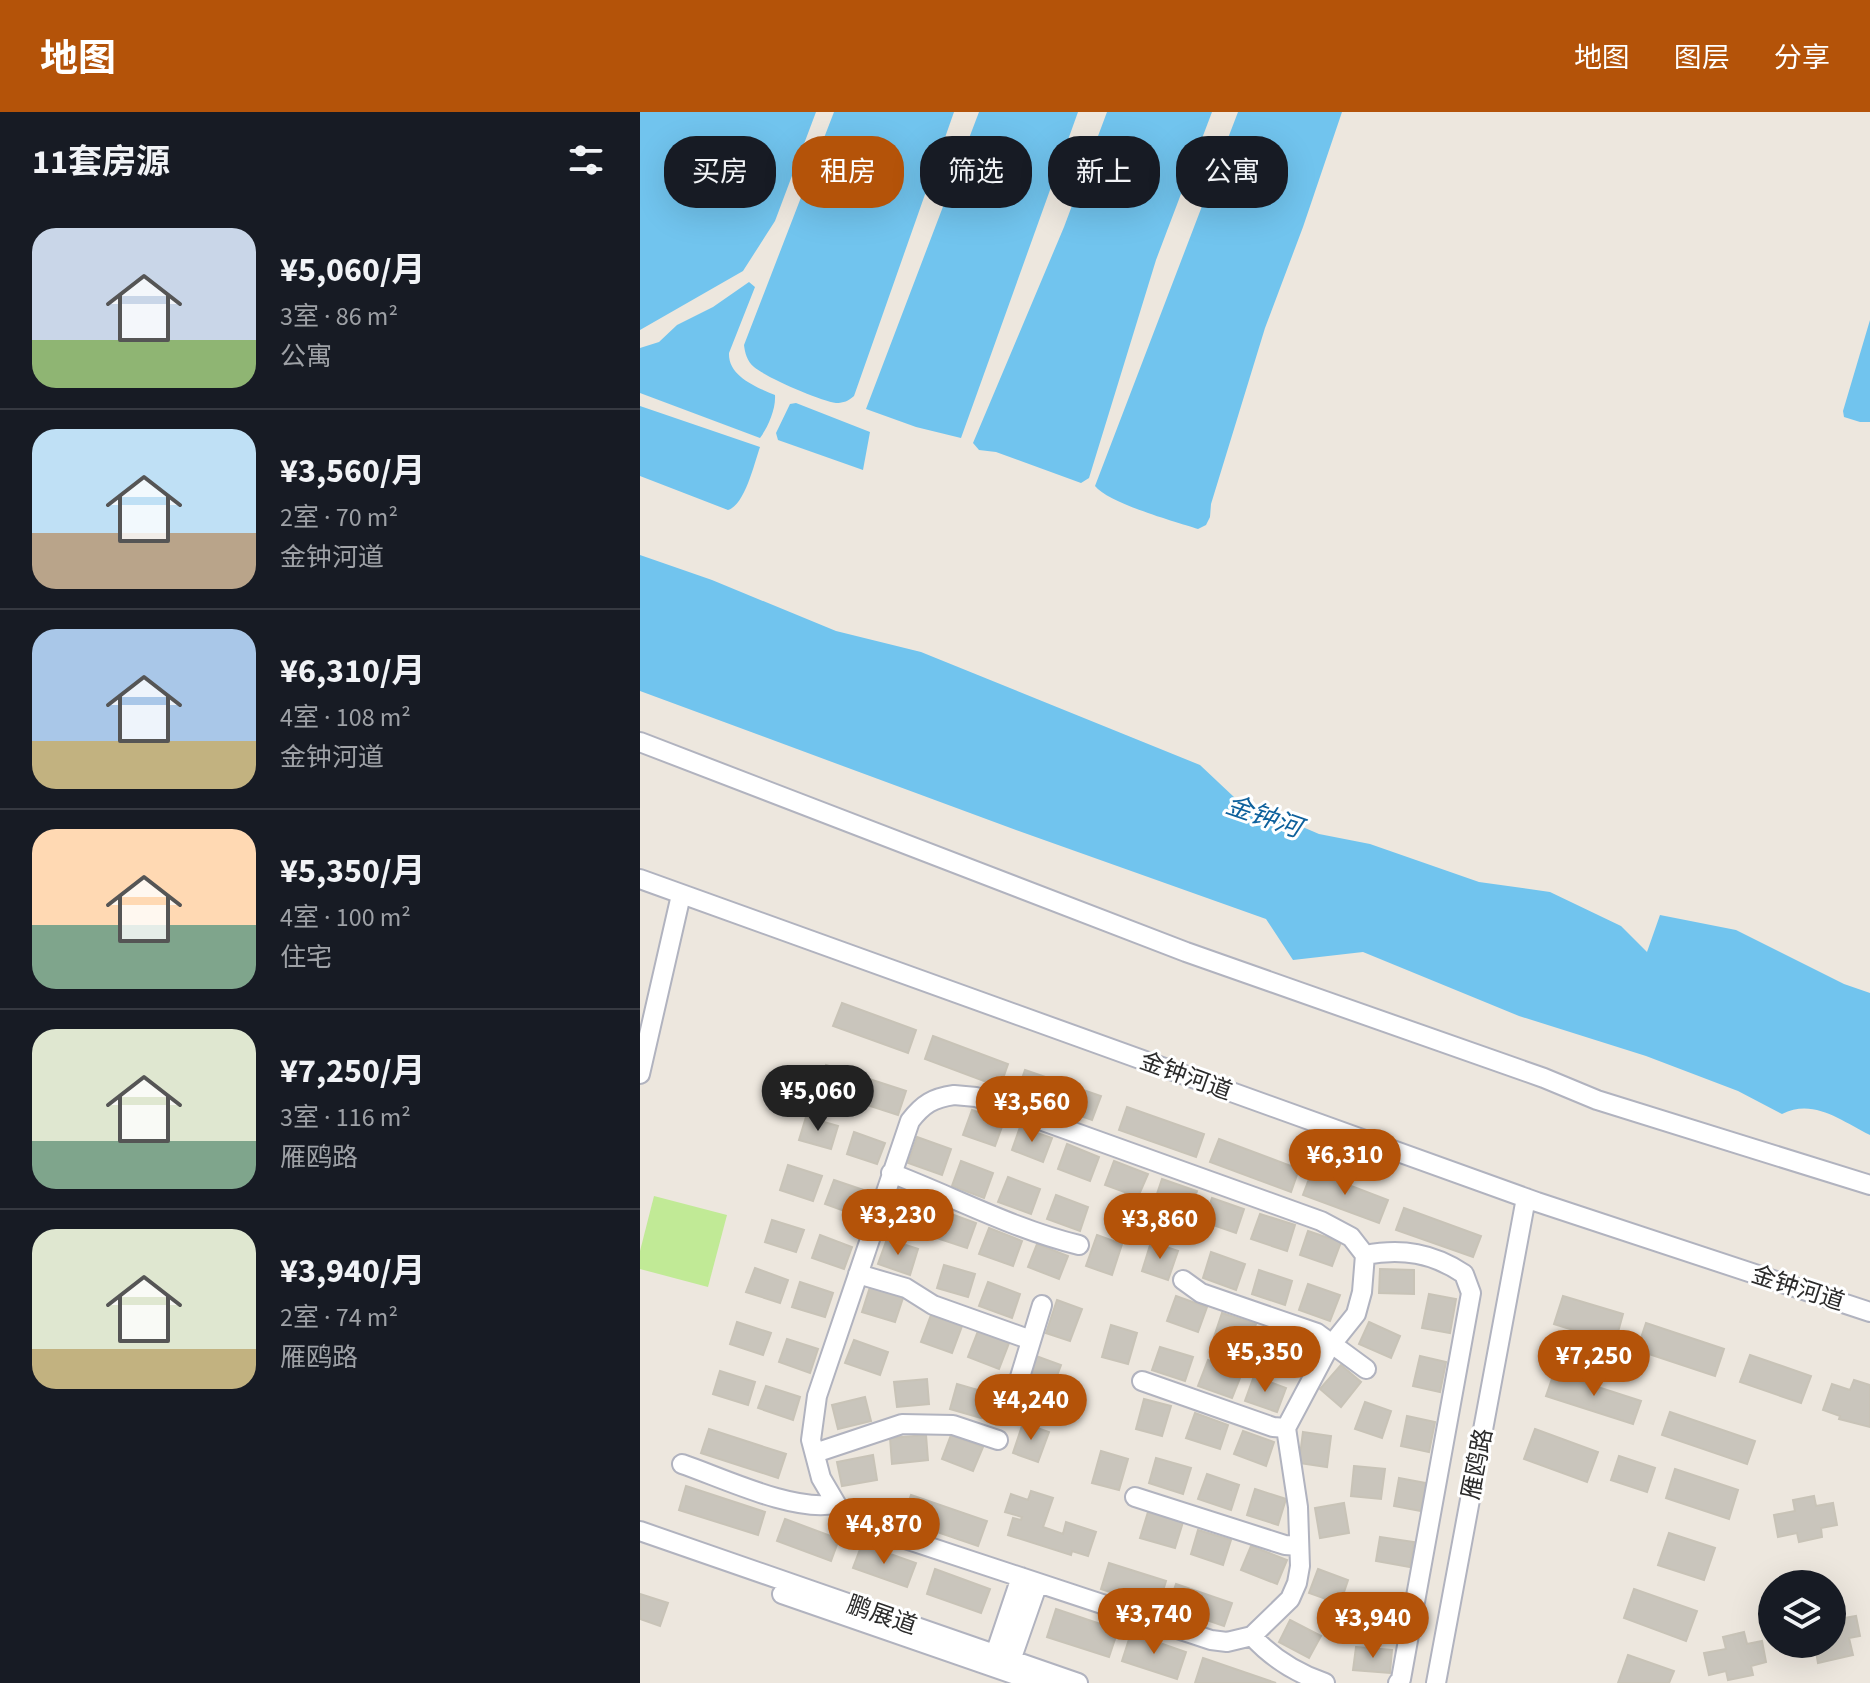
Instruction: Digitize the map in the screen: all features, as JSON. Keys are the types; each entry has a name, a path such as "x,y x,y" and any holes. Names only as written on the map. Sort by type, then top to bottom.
{"street":[{"path":"640,742 1186,952 1544,1078 1597,1100 1870,1185"},
{"name":"金钟河道","path":"640,879 1532,1200 1870,1312"},
{"path":"640,1074 681,895"},
{"path":"976,1097 1321,1221 1351,1237 1365,1255 1364,1281 1356,1314 1333,1343 1286,1428 1298,1507 1300,1566 1290,1599 1252,1636 1227,1642 1211,1640 866,1526 841,1512 821,1478 811,1440 817,1396 910,1121 921,1107 936,1098 976,1097"},
{"path":"891,1173 939,1191 971,1208 1079,1245"},
{"name":"雁鸥路","path":"1436,1683 1532,1200"},
{"name":"雁鸥路","path":"1448,1683 1532,1200"},
{"path":"1365,1255 1393,1250 1410,1252 1444,1264 1464,1274 1471,1293 1442,1465 1398,1683"},
{"path":"858,1274 906,1288 933,1305 1031,1340"},
{"path":"1183,1280 1201,1293 1317,1333 1366,1369"},
{"path":"1020,1377 1042,1305"},
{"path":"1142,1381 1273,1427 1286,1428"},
{"path":"815,1453 902,1424 953,1425 998,1440"},
{"path":"682,1464 797,1504 819,1507 834,1504"},
{"path":"1135,1497 1285,1545 1299,1546"},
{"name":"鹏展道","path":"640,1531 1001,1663 1039,1683"},
{"name":"鹏展道","path":"640,1544 1001,1663 1078,1683"},
{"path":"1001,1663 1029,1580"},
{"path":"1252,1636 1263,1649 1288,1667 1325,1683"}],"green space":[{"path":"654,1196 727,1215 708,1287 640,1269 640,1251"}],"water":[{"path":"640,112 816,112 807,136 792,136 792,176 775,221 743,271 640,330"},
{"path":"834,112 954,112 946,136 920,136 920,208 854,396 836,403 761,372 750,362 744,345 797,208 904,208 904,136 825,136"},
{"path":"979,112 1078,112 1069,136 1048,136 1048,196 961,438 916,427 866,409 942,208 1032,208 1032,136 970,136"},
{"path":"1107,112 1212,112 1203,136 1176,136 1176,207 1156,260 1089,478 1081,483 996,452 979,450 973,443 1071,208 1160,208 1160,136 1098,136"},
{"path":"1238,112 1342,112 1265,328 1211,504 1210,517 1206,525 1198,529 1113,499 1095,486 1201,208 1288,208 1288,136 1229,136"},
{"path":"749,282 755,287 729,353 738,374 775,395 771,418 760,438 640,393 640,348 659,342 677,325 713,307"},
{"path":"1870,320 1870,422 1860,422 1844,417 1843,411"},
{"path":"796,403 870,432 863,470 778,440 776,433 790,404"},
{"path":"640,406 760,447 748,483 734,507 728,510 640,476"},
{"name":"金钟河","path":"640,555 712,580 836,631 921,652 1200,765 1235,798 1319,834 1370,844 1479,882 1550,892 1621,926 1647,952 1660,915 1736,930 1844,984 1870,993 1870,1135 1816,1110 1794,1110 1782,1114 1738,1091 1646,1056 1519,1016 1363,952 1293,960 1266,919 640,691"}],"building":[{"path":"842,1003 916,1030 908,1053 833,1026"},
{"path":"933,1036 1008,1064 1000,1087 925,1059"},
{"path":"826,1065 906,1091 898,1115 818,1089"},
{"path":"1025,1070 1101,1096 1092,1120 1017,1093"},
{"path":"1127,1107 1204,1134 1196,1157 1119,1130"},
{"path":"972,1110 1004,1121 995,1146 963,1135"},
{"path":"806,1117 838,1126 831,1149 799,1140"},
{"path":"1020,1127 1052,1138 1043,1162 1012,1150"},
{"path":"854,1132 885,1143 877,1164 847,1154"},
{"path":"917,1137 951,1149 942,1175 908,1163"},
{"path":"1219,1139 1299,1169 1291,1192 1210,1162"},
{"path":"1067,1144 1099,1157 1090,1181 1058,1169"},
{"path":"961,1161 993,1173 984,1198 952,1186"},
{"path":"1114,1161 1148,1174 1138,1197 1105,1185"},
{"path":"788,1165 822,1176 813,1201 780,1190"},
{"path":"1312,1171 1388,1200 1379,1223 1303,1195"},
{"path":"1008,1177 1040,1189 1031,1214 998,1202"},
{"path":"1162,1179 1197,1191 1188,1215 1154,1203"},
{"path":"834,1180 867,1191 858,1216 825,1204"},
{"path":"899,1188 932,1200 924,1223 891,1212"},
{"path":"1056,1195 1088,1207 1080,1231 1047,1219"},
{"path":"1212,1198 1244,1209 1236,1233 1204,1222"},
{"path":"1404,1208 1481,1236 1473,1257 1396,1230"},
{"path":"943,1211 976,1223 967,1248 934,1237"},
{"path":"1260,1214 1295,1225 1287,1251 1251,1239"},
{"path":"772,1220 804,1230 796,1252 765,1242"},
{"path":"989,1228 1022,1241 1013,1266 979,1254"},
{"path":"1308,1231 1341,1242 1332,1266 1300,1255"},
{"path":"820,1235 852,1247 844,1269 812,1258"},
{"path":"1097,1235 1122,1244 1112,1275 1086,1266"},
{"path":"887,1239 918,1249 910,1275 878,1264"},
{"path":"1151,1242 1178,1251 1168,1280 1142,1271"},
{"path":"1037,1244 1068,1256 1059,1279 1028,1267"},
{"path":"1211,1252 1245,1264 1236,1290 1203,1278"},
{"path":"944,1265 975,1274 968,1297 937,1288"},
{"path":"755,1268 788,1280 780,1303 746,1292"},
{"path":"1380,1269 1414,1270 1414,1294 1379,1293"},
{"path":"1259,1270 1292,1281 1285,1305 1252,1294"},
{"path":"800,1282 833,1293 825,1317 792,1307"},
{"path":"988,1282 1020,1294 1012,1318 979,1306"},
{"path":"1308,1284 1340,1295 1330,1321 1299,1310"},
{"path":"870,1287 903,1298 895,1322 862,1312"},
{"path":"1429,1294 1456,1299 1450,1333 1422,1328"},
{"path":"1176,1296 1207,1307 1198,1332 1167,1321"},
{"path":"1563,1296 1623,1314 1615,1343 1554,1324"},
{"path":"1057,1300 1082,1309 1070,1341 1046,1333"},
{"path":"1222,1313 1256,1324 1248,1348 1214,1337"},
{"path":"931,1315 962,1326 952,1353 921,1342"},
{"path":"737,1322 771,1333 763,1355 730,1344"},
{"path":"1369,1322 1400,1336 1391,1358 1359,1344"},
{"path":"1646,1323 1724,1349 1715,1376 1637,1350"},
{"path":"1111,1325 1137,1333 1128,1364 1102,1357"},
{"path":"978,1331 1009,1343 999,1369 968,1357"},
{"path":"1278,1331 1310,1343 1301,1368 1268,1356"},
{"path":"787,1339 818,1349 810,1373 779,1362"},
{"path":"854,1340 888,1352 880,1375 845,1363"},
{"path":"1160,1347 1193,1357 1185,1381 1152,1370"},
{"path":"1750,1355 1811,1376 1801,1403 1740,1382"},
{"path":"1036,1356 1061,1365 1049,1397 1025,1388"},
{"path":"1420,1356 1446,1362 1440,1392 1413,1386"},
{"path":"1208,1360 1242,1373 1232,1398 1198,1386"},
{"path":"1341,1365 1361,1382 1341,1407 1320,1389"},
{"path":"720,1371 755,1382 748,1405 713,1394"},
{"path":"1554,1373 1641,1401 1633,1424 1546,1396"},
{"path":"1254,1376 1286,1388 1277,1412 1245,1401"},
{"path":"927,1379 929,1404 897,1407 894,1382"},
{"path":"1854,1380 1870,1385 1870,1427 1839,1419 1840,1416 1823,1410 1832,1384 1850,1390"},
{"path":"957,1384 988,1393 981,1418 950,1409"},
{"path":"766,1386 800,1397 793,1420 758,1408"},
{"path":"865,1397 871,1421 838,1429 832,1405"},
{"path":"1144,1399 1171,1406 1162,1436 1136,1429"},
{"path":"1365,1402 1391,1411 1382,1438 1355,1429"},
{"path":"1670,1412 1755,1441 1747,1464 1662,1435"},
{"path":"1195,1413 1228,1425 1220,1449 1186,1438"},
{"path":"1407,1416 1435,1422 1429,1452 1401,1446"},
{"path":"1023,1423 1049,1432 1038,1462 1013,1453"},
{"path":"709,1429 786,1454 778,1478 701,1453"},
{"path":"1535,1429 1598,1452 1587,1482 1524,1459"},
{"path":"1243,1431 1274,1442 1266,1466 1234,1454"},
{"path":"1303,1432 1331,1436 1327,1467 1299,1463"},
{"path":"926,1435 928,1460 892,1464 890,1438"},
{"path":"951,1435 983,1447 973,1471 942,1459"},
{"path":"1101,1451 1128,1459 1119,1490 1092,1483"},
{"path":"873,1455 877,1480 842,1486 837,1462"},
{"path":"1619,1456 1655,1468 1647,1492 1611,1480"},
{"path":"1156,1458 1191,1468 1183,1494 1149,1483"},
{"path":"1354,1466 1385,1469 1381,1499 1351,1496"},
{"path":"1675,1469 1738,1490 1729,1519 1666,1498"},
{"path":"1207,1474 1239,1485 1231,1510 1198,1499"},
{"path":"1399,1478 1426,1483 1421,1511 1394,1506"},
{"path":"686,1486 765,1512 758,1535 679,1510"},
{"path":"1255,1489 1286,1499 1278,1525 1247,1515"},
{"path":"1031,1491 1053,1498 1043,1527 1063,1534 1066,1522 1096,1532 1088,1556 1072,1551 1071,1555 1008,1535 1013,1518 1021,1520 1022,1517 1005,1512 1011,1494 1028,1500"},
{"path":"911,1495 987,1521 978,1546 902,1520"},
{"path":"1814,1496 1816,1506 1833,1503 1837,1525 1821,1528 1822,1537 1799,1542 1797,1533 1778,1537 1774,1515 1795,1511 1793,1500"},
{"path":"1344,1503 1349,1533 1320,1538 1315,1508"},
{"path":"1148,1512 1183,1522 1175,1548 1140,1538"},
{"path":"785,1519 839,1539 831,1561 777,1541"},
{"path":"1198,1530 1231,1540 1223,1565 1191,1554"},
{"path":"1669,1533 1715,1548 1704,1580 1658,1565"},
{"path":"1380,1537 1414,1542 1410,1567 1376,1561"},
{"path":"862,1544 916,1563 907,1587 853,1568"},
{"path":"1251,1546 1287,1560 1277,1584 1241,1570"},
{"path":"1109,1563 1166,1581 1158,1607 1101,1589"},
{"path":"935,1569 990,1589 981,1613 927,1594"},
{"path":"1318,1569 1348,1580 1340,1604 1309,1593"},
{"path":"1176,1584 1232,1603 1224,1626 1168,1607"},
{"path":"1634,1589 1697,1611 1686,1641 1624,1618"},
{"path":"1368,1593 1401,1596 1399,1620 1366,1617"},
{"path":"640,1594 668,1603 660,1626 640,1619"},
{"path":"1056,1609 1118,1630 1109,1657 1047,1637"},
{"path":"1856,1616 1860,1636 1849,1638 1853,1655 1846,1657 1846,1618"},
{"path":"1290,1620 1321,1636 1309,1658 1279,1642"},
{"path":"1744,1632 1747,1644 1758,1642 1758,1658 1765,1658 1766,1662 1751,1666 1753,1675 1728,1680 1726,1671 1709,1675 1704,1653 1726,1649 1723,1637"},
{"path":"1131,1633 1186,1652 1177,1679 1122,1661"},
{"path":"1356,1647 1392,1650 1390,1673 1353,1670"},
{"path":"1628,1655 1674,1671 1669,1683 1618,1683"},
{"path":"1203,1658 1276,1683 1195,1683"},
{"path":"1817,1658 1840,1658 1818,1663"}]}
